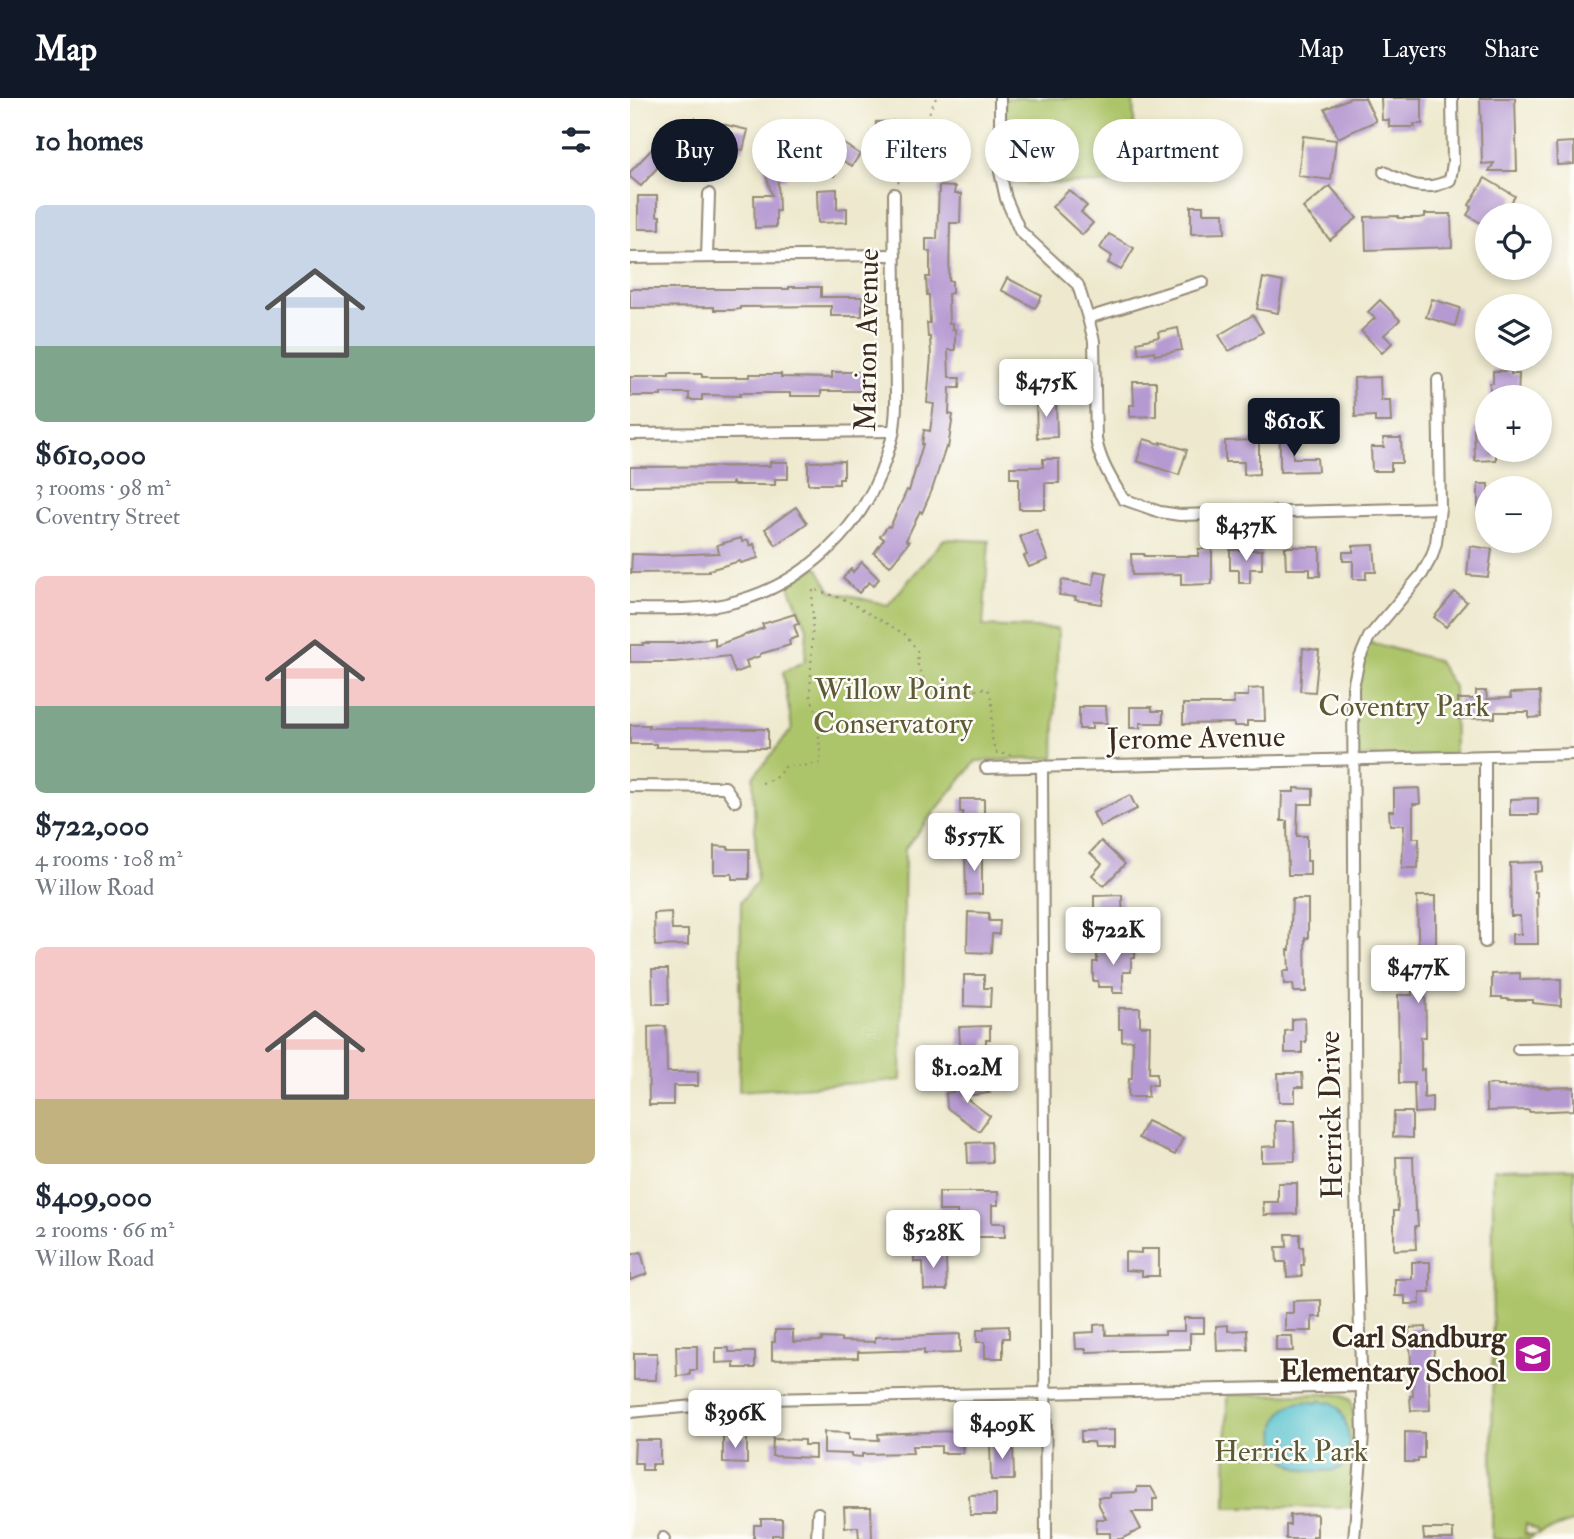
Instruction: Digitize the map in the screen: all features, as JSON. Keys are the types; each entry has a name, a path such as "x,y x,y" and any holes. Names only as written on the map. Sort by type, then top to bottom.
{"street":[{"path":"1000,98 1000,172 1006,200 1020,231 1078,285 1094,341 1098,449 1105,468 1123,499 1160,512 1180,515 1440,508"},
{"path":"1384,172 1410,185 1437,187 1450,180 1453,163 1452,98"},
{"path":"707,257 709,194"},
{"name":"Marion Avenue","path":"630,610 685,609 726,604 769,590 797,574 833,546 860,512 882,469 894,431 894,194"},
{"path":"630,258 895,255"},
{"path":"1088,318 1203,282"},
{"name":"Herrick Drive","path":"1354,1539 1363,1435 1356,1193 1352,696 1355,674 1367,642 1377,626 1422,574 1436,543 1440,508 1438,380"},
{"path":"630,434 894,431"},
{"name":"Jerome Avenue","path":"986,768 1574,754"},
{"path":"1485,757 1485,942"},
{"path":"1042,766 1046,1539"},
{"path":"630,786 725,787 735,801"},
{"path":"1518,1049 1574,1048"},
{"path":"630,1412 768,1399 1362,1386"},
{"path":"817,1513 817,1539"}],"path":[{"path":"894,194 902,170 936,98"},
{"path":"762,783 774,779 786,766 821,763 817,714 810,695 813,589 810,583"},
{"path":"813,589 846,600 906,635 917,650 918,667 930,691 943,695 961,695 988,688 993,697 991,733 994,748 997,753 1014,756"}],"green space":[{"path":"1005,98 1133,98 1134,119 1093,119 1093,182 1137,183 1007,184 1079,182 1079,119 1005,119"},
{"name":"Willow Point Conservatory","path":"944,539 989,541 983,626 1058,629 1054,758 976,761 905,848 901,1080 739,1091 741,901 757,882 753,777 792,729 783,672 805,661 807,628 788,584 817,567 831,591 888,605"},
{"name":"Coventry Park","path":"1367,642 1437,660 1454,687 1455,755 1354,757 1354,696"},
{"name":"Carl Sandburg Elementary School","path":"1574,1169 1574,1521 1537,1535 1538,1531 1526,1524 1525,1534 1534,1535 1529,1539 1492,1539 1493,1170"},
{"name":"Herrick Park","path":"1333,1394 1351,1400 1356,1428 1351,1507 1226,1507 1227,1395"}],"water":[{"path":"1321,1400 1325,1403 1331,1402 1342,1414 1349,1440 1348,1457 1345,1464 1334,1470 1313,1471 1296,1467 1284,1458 1277,1446 1275,1432 1278,1419 1286,1408 1299,1402 1317,1403"}],"building":[{"path":"1350,98 1365,98 1376,121 1338,138 1325,109"},
{"path":"1381,98 1422,98 1422,124 1414,124 1415,127 1389,127 1389,120 1382,120"},
{"path":"1480,98 1515,98 1517,171 1489,171 1494,163 1482,164"},
{"path":"738,128 748,130 743,150 738,149"},
{"path":"1303,136 1336,140 1331,180 1298,176"},
{"path":"1574,142 1574,164 1557,165 1556,143"},
{"path":"847,146 860,154 852,166 847,163"},
{"path":"651,150 651,175 641,186 630,177 630,172"},
{"path":"1485,178 1515,196 1511,203 1475,203 1475,220 1467,215 1472,207 1469,205"},
{"path":"768,182 778,182 779,211 776,211 776,227 755,228 754,195 772,195"},
{"path":"939,186 955,187 954,194 961,194 960,223 950,223 949,281 952,281 952,293 948,294 949,323 952,323 952,329 955,329 955,350 948,350 949,377 961,377 960,387 950,387 949,414 953,415 948,448 946,447 932,490 906,540 909,542 890,566 874,553 884,539 880,536 890,527 907,490 909,491 923,444 924,430 930,431 934,404 927,403 931,356 926,277 930,277 930,252 926,251 926,239 937,239"},
{"path":"1330,186 1357,218 1330,240 1303,208"},
{"path":"837,189 837,209 847,208 847,222 818,223 817,190"},
{"path":"1069,190 1087,206 1081,212 1093,223 1082,235 1052,207"},
{"path":"638,196 657,196 660,229 638,229"},
{"path":"1191,206 1203,206 1203,213 1224,213 1225,233 1191,234"},
{"path":"1425,214 1451,214 1452,247 1366,250 1365,217 1418,218 1425,217"},
{"path":"1109,234 1134,248 1121,270 1108,263 1112,256 1100,248"},
{"path":"1007,278 1042,296 1035,308 1001,290"},
{"path":"1263,278 1283,282 1278,313 1257,309"},
{"path":"821,287 821,297 862,297 862,316 831,316 831,306 740,307 732,310 714,310 714,307 630,308 630,289"},
{"path":"1432,299 1460,308 1455,326 1426,317"},
{"path":"1380,300 1400,320 1384,335 1392,343 1382,353 1361,331 1375,318 1368,312"},
{"path":"1253,315 1263,332 1229,351 1219,335"},
{"path":"1178,328 1182,350 1155,355 1154,351 1139,354 1137,342 1159,337 1158,332"},
{"path":"1493,371 1519,374 1519,385 1490,385 1493,383"},
{"path":"832,372 863,372 863,391 821,391 821,396 790,396 790,393 702,395 702,400 689,400 689,393 630,396 630,377 702,374 702,377 750,377 750,374 781,374 781,377 832,378"},
{"path":"1380,377 1381,400 1390,400 1391,422 1375,422 1375,416 1355,417 1354,378"},
{"path":"1133,382 1156,382 1156,416 1130,417 1130,405 1134,405"},
{"path":"1056,400 1057,437 1037,438 1036,401"},
{"path":"1280,435 1293,435 1293,458 1317,458 1318,471 1280,472"},
{"path":"1383,438 1401,438 1402,463 1391,463 1391,471 1372,471 1371,447 1384,447"},
{"path":"1144,439 1187,450 1179,475 1137,461"},
{"path":"1259,440 1259,474 1244,475 1244,462 1225,462 1225,441"},
{"path":"1043,459 1059,459 1059,483 1045,483 1045,509 1019,509 1019,478 1010,478 1010,467 1043,467"},
{"path":"844,461 844,475 839,478 839,484 808,484 808,462"},
{"path":"770,462 788,462 788,479 775,479 775,485 734,485 732,481 732,485 630,486 630,467 770,466"},
{"path":"796,507 807,523 776,545 765,529"},
{"path":"1036,530 1048,560 1029,567 1020,536"},
{"path":"741,538 742,542 748,540 750,546 754,544 758,558 709,572 631,573 632,554 719,553 717,545"},
{"path":"1374,545 1376,572 1366,572 1366,579 1353,579 1353,561 1343,561 1343,552 1353,552 1353,546"},
{"path":"1470,546 1475,547 1475,553 1491,553 1488,577 1467,575"},
{"path":"1285,547 1320,547 1320,576 1310,576 1310,569 1286,569"},
{"path":"1198,549 1212,549 1212,584 1181,585 1181,574 1132,575 1131,554 1198,556"},
{"path":"1230,550 1262,550 1262,569 1250,569 1250,583 1239,583 1239,570 1230,570"},
{"path":"862,562 879,579 873,586 869,582 859,593 843,578"},
{"path":"1095,571 1107,573 1102,604 1059,595 1062,580 1093,585"},
{"path":"1455,592 1467,602 1446,627 1434,617"},
{"path":"795,614 799,624 794,625 798,637 789,640 790,645 746,661 748,668 735,673 729,656 674,662 630,662 630,645 683,643 715,638 715,646 764,628 762,624"},
{"path":"1303,648 1319,650 1315,692 1300,691"},
{"path":"1264,688 1265,721 1247,721 1247,726 1234,726 1234,723 1183,724 1183,704 1234,704 1233,696 1248,696 1248,689"},
{"path":"1476,691 1486,691 1487,699 1511,698 1510,693 1540,692 1541,717 1529,718 1529,712 1495,712 1495,718 1458,719 1458,699 1476,699"},
{"path":"1106,706 1107,723 1092,723 1092,729 1079,729 1079,707"},
{"path":"1130,707 1152,707 1152,711 1163,711 1163,723 1140,723 1140,728 1130,728"},
{"path":"630,725 649,725 649,728 768,729 768,748 656,747 656,744 630,744"},
{"path":"1294,788 1313,789 1313,804 1298,804 1297,836 1307,836 1310,875 1288,875 1287,821 1281,821 1282,792 1294,792"},
{"path":"1419,788 1420,804 1413,804 1413,838 1419,838 1418,868 1402,868 1404,825 1390,825 1389,811 1394,811 1394,789"},
{"path":"1130,795 1137,809 1100,827 1093,813"},
{"path":"1538,798 1538,815 1510,815 1510,799"},
{"path":"960,799 984,799 984,830 963,831"},
{"path":"1101,841 1125,864 1104,886 1092,875 1102,864 1090,853"},
{"path":"714,846 749,849 749,879 732,879 732,874 714,874"},
{"path":"965,851 982,851 982,894 966,895"},
{"path":"1542,862 1542,871 1534,872 1538,944 1512,944 1512,934 1521,934 1520,916 1511,916 1510,863"},
{"path":"1122,895 1123,930 1087,931 1087,917 1094,917 1094,896"},
{"path":"1417,896 1436,896 1436,969 1444,969 1444,977 1425,977 1426,1037 1421,1037 1421,1070 1424,1069 1424,1098 1432,1097 1432,1112 1415,1113 1414,1083 1399,1083 1398,995 1412,995 1412,969 1419,969"},
{"path":"1292,899 1308,899 1308,938 1305,938 1306,992 1294,992 1293,984 1284,984 1283,971 1289,971"},
{"path":"671,912 672,930 688,930 688,945 655,946 654,913"},
{"path":"968,912 989,913 989,921 1000,921 999,934 992,934 991,953 967,952"},
{"path":"1097,948 1135,948 1135,958 1131,958 1131,972 1123,972 1123,993 1113,993 1113,987 1098,987 1098,981 1093,981 1093,962 1097,962"},
{"path":"652,969 668,969 669,1004 653,1004"},
{"path":"1520,973 1520,980 1561,979 1561,1006 1533,1003 1533,1000 1492,997 1492,974"},
{"path":"964,975 984,975 984,988 991,988 990,1007 964,1006"},
{"path":"1119,1008 1140,1008 1140,1026 1150,1026 1149,1073 1157,1073 1157,1085 1148,1085 1148,1097 1128,1097 1129,1078 1132,1078 1133,1040 1122,1041"},
{"path":"1305,1018 1306,1042 1302,1042 1302,1053 1285,1053 1285,1031 1292,1030 1292,1019"},
{"path":"666,1026 667,1072 698,1072 698,1086 673,1086 673,1105 649,1105 648,1027"},
{"path":"990,1026 990,1039 986,1039 986,1049 983,1049 984,1063 966,1063 966,1045 960,1045 959,1027"},
{"path":"1278,1073 1302,1073 1303,1087 1295,1087 1295,1102 1279,1102"},
{"path":"969,1083 989,1093 963,1096 990,1116 979,1131 947,1108 946,1093 953,1092 952,1084"},
{"path":"1497,1084 1504,1087 1574,1087 1574,1110 1487,1111 1486,1085"},
{"path":"1394,1112 1412,1112 1412,1138 1393,1137"},
{"path":"1147,1121 1183,1138 1175,1155 1138,1138"},
{"path":"1275,1121 1294,1121 1295,1161 1262,1162 1262,1147 1276,1146"},
{"path":"991,1142 992,1162 968,1163 967,1143"},
{"path":"1396,1157 1413,1157 1418,1226 1415,1226 1416,1249 1394,1250 1394,1211 1398,1211"},
{"path":"1278,1183 1297,1183 1297,1214 1264,1215 1263,1202 1278,1202"},
{"path":"939,1192 998,1192 998,1205 992,1205 992,1223 1005,1223 1005,1237 957,1237 957,1211 939,1211"},
{"path":"1286,1234 1300,1234 1304,1265 1301,1265 1302,1276 1287,1277 1286,1262 1277,1262 1276,1247 1287,1247"},
{"path":"1141,1249 1159,1249 1159,1276 1142,1276 1142,1271 1125,1270 1125,1252 1141,1253"},
{"path":"942,1251 943,1258 946,1258 947,1290 924,1290 923,1262 914,1262 914,1252"},
{"path":"641,1252 647,1274 630,1280 630,1255"},
{"path":"1412,1262 1430,1262 1430,1292 1420,1292 1420,1304 1405,1304 1405,1296 1395,1296 1395,1279 1412,1279"},
{"path":"1321,1300 1321,1317 1312,1317 1312,1331 1285,1331 1285,1313 1293,1313 1293,1301"},
{"path":"1184,1318 1204,1318 1204,1333 1190,1333 1190,1349 1086,1352 1086,1349 1076,1349 1075,1333 1094,1332 1094,1325 1105,1324 1106,1335 1165,1334 1165,1331 1184,1331"},
{"path":"1228,1325 1228,1331 1247,1330 1248,1350 1217,1351 1216,1326"},
{"path":"1009,1326 1009,1338 1003,1338 1003,1358 985,1358 985,1342 977,1342 977,1330 984,1330 984,1327"},
{"path":"1426,1327 1427,1342 1432,1341 1434,1351 1433,1359 1428,1360 1430,1410 1411,1411 1410,1396 1413,1396 1409,1328"},
{"path":"775,1330 793,1330 793,1342 822,1341 822,1338 875,1342 875,1337 960,1334 960,1353 924,1354 924,1350 858,1352 858,1358 772,1360"},
{"path":"1276,1336 1292,1336 1293,1351 1276,1351"},
{"path":"676,1346 697,1346 697,1370 690,1370 690,1375 677,1376"},
{"path":"716,1348 729,1348 729,1352 755,1352 755,1368 734,1368 734,1362 716,1363"},
{"path":"634,1353 657,1353 656,1380 634,1380"},
{"path":"1114,1430 1114,1447 1094,1447 1093,1442 1081,1442 1081,1431"},
{"path":"955,1431 955,1436 962,1436 963,1453 941,1453 941,1446 912,1446 913,1453 862,1454 862,1457 824,1453 824,1432 849,1433 849,1439 879,1440 878,1434"},
{"path":"1405,1432 1424,1433 1424,1458 1418,1458 1418,1462 1405,1462"},
{"path":"723,1437 747,1437 747,1464 723,1463"},
{"path":"773,1439 804,1440 804,1445 815,1445 815,1458 772,1456"},
{"path":"635,1440 660,1440 660,1464 652,1464 652,1470 642,1470 642,1463 634,1463"},
{"path":"1013,1441 1014,1480 991,1480 990,1442"},
{"path":"1137,1487 1151,1487 1158,1499 1153,1499 1153,1512 1132,1512 1141,1529 1121,1539 1110,1539 1110,1533 1096,1533 1096,1519 1106,1519 1098,1497 1110,1497 1110,1493 1137,1492"},
{"path":"996,1494 996,1515 970,1515 969,1495"},
{"path":"844,1507 871,1507 872,1539 859,1539 858,1527 845,1527"},
{"path":"1317,1514 1317,1536 1313,1536 1313,1539 1286,1539 1286,1525 1290,1525 1290,1515"},
{"path":"761,1519 782,1519 782,1535 772,1535 772,1539 754,1539 754,1525 761,1525"},
{"path":"1423,1529 1453,1529 1453,1539 1424,1539"}],"place":[{"name":"Carl Sandburg Elementary School","path":"1533,1354"}]}
